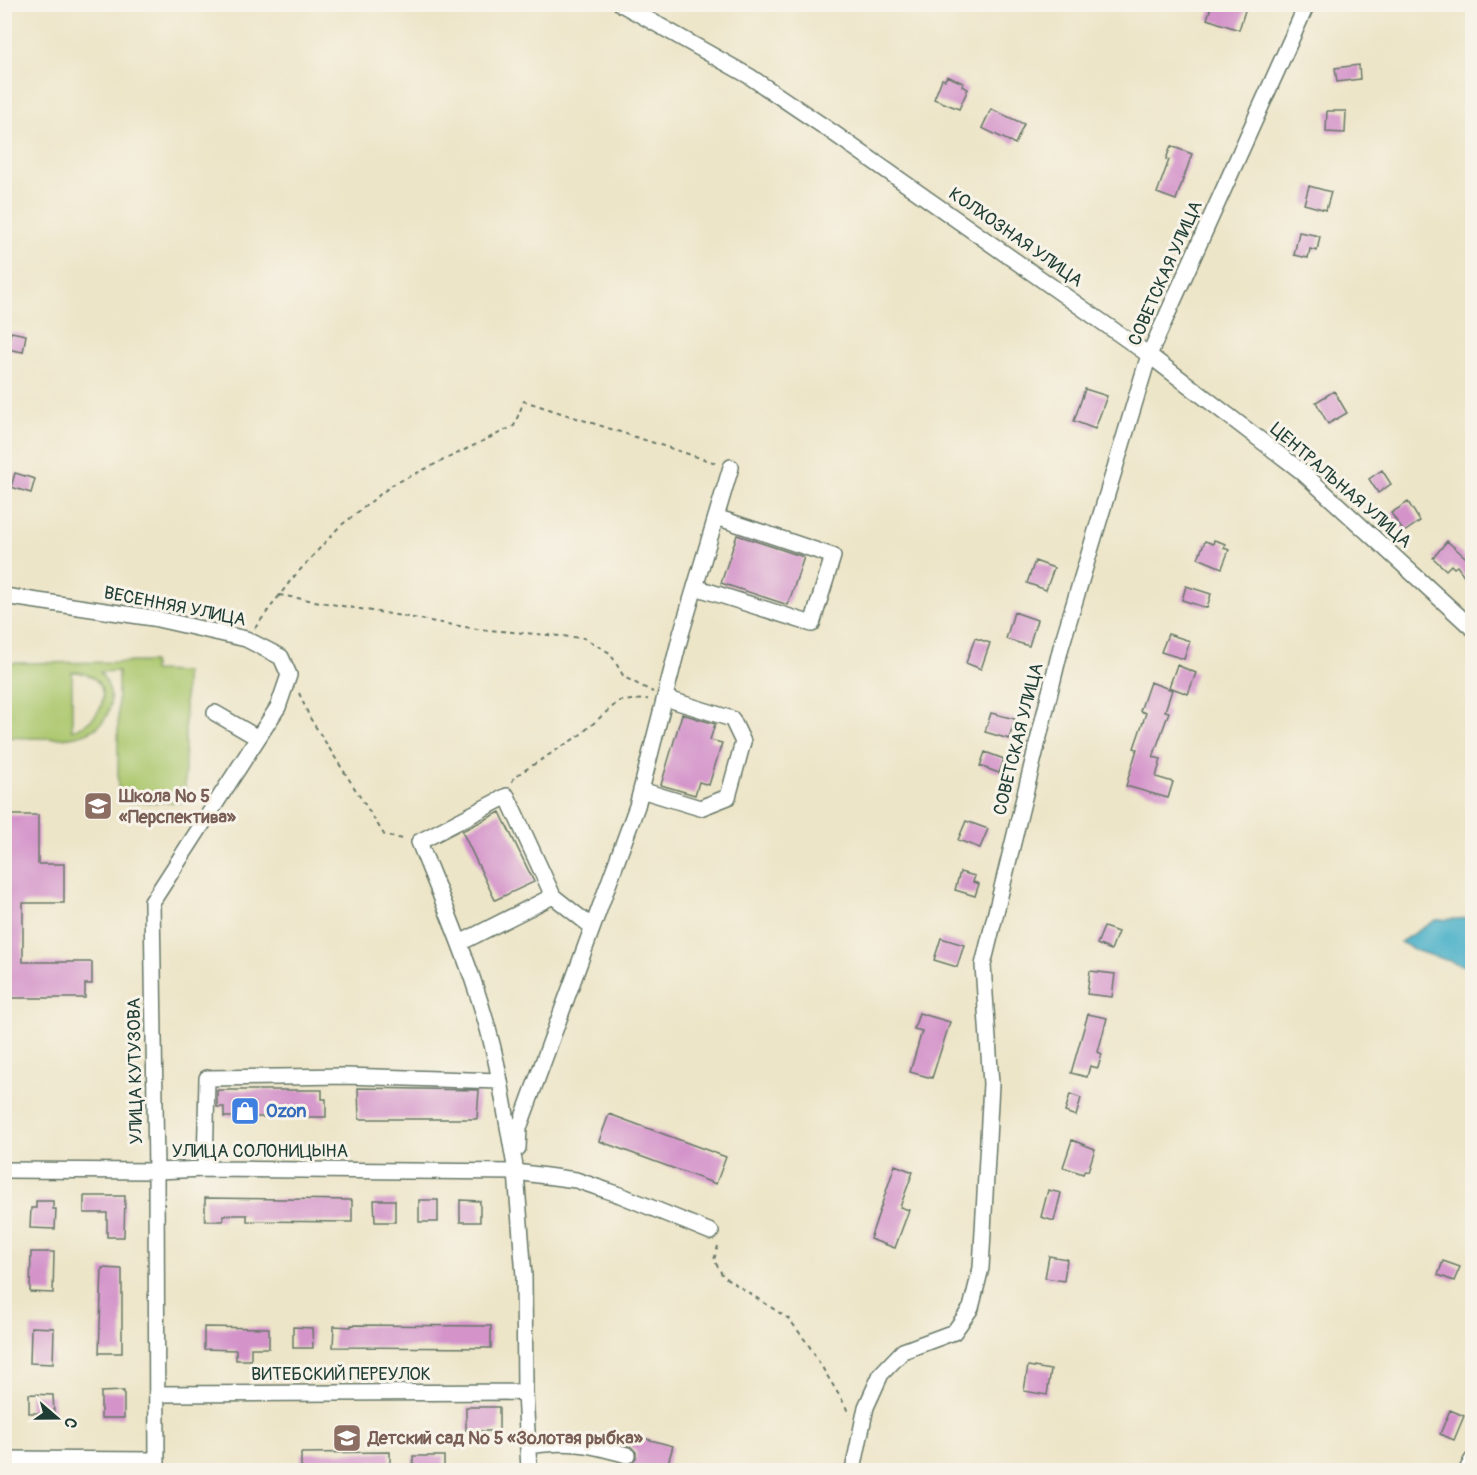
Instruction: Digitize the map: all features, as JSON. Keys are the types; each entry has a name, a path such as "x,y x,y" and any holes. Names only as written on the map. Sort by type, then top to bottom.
{"street":[{"name":"КОЛХОЗНАЯ УЛИЦА","path":"621,4 749,76 861,151 1149,355"},
{"name":"СОВЕТСКАЯ УЛИЦА","path":"853,1470 866,1407 881,1374 903,1351 954,1332 971,1308 981,1268 991,1084 983,965 1061,647 1149,355 1307,4"},
{"name":"ЦЕНТРАЛЬНАЯ УЛИЦА","path":"1149,355 1301,471 1473,628"},
{"path":"516,1172 519,1128 641,790 664,698 731,467"},
{"path":"695,587 812,624 833,556 716,517"},
{"name":"ВЕСЕННЯЯ УЛИЦА","path":"4,596 153,618 246,639 281,657 289,675"},
{"name":"УЛИЦА КУТУЗОВА","path":"156,1465 156,1171 152,902 279,707 289,675"},
{"path":"641,790 700,808 728,797 743,742 732,719 664,698"},
{"path":"215,713 258,738"},
{"path":"529,1470 525,1392 524,1276 516,1172 493,1044 460,943 419,842 507,796 553,897 592,927"},
{"path":"460,943 553,897"},
{"path":"205,1169 207,1078 345,1076 500,1081"},
{"name":"УЛИЦА СОЛОНИЦЫНА","path":"4,1170 516,1172 576,1180 711,1232"},
{"name":"ВИТЕБСКИЙ ПЕРЕУЛОК","path":"157,1394 525,1392"},
{"path":"528,1446 558,1442 591,1445 627,1455"},
{"path":"4,1459 156,1465"},
{"path":"1467,1470 1473,1460"}],"path":[{"path":"246,639 279,596 339,526 392,485 514,426 524,401 731,467"},
{"path":"279,596 477,629 584,638 610,653 624,677 664,698"},
{"path":"289,675 310,718 385,836 419,842"},
{"path":"507,796 514,777 580,735 618,701 664,698"},
{"path":"711,1232 719,1244 714,1260 723,1276 789,1319 808,1344 845,1405 858,1443"}],"green space":[{"path":"153,662 153,671 185,672 185,802 118,802 118,671 100,672 106,681 111,699 103,722 92,730 64,738 5,737 5,663","holes":["72,672 85,674 95,679 101,687 103,696 101,706 95,716 72,730"]}],"water":[{"path":"1472,918 1472,968 1417,951 1400,942 1436,920"}],"building":[{"path":"1212,4 1247,4 1239,30 1207,19"},
{"path":"1359,65 1360,79 1337,82 1335,68"},
{"path":"947,76 963,83 962,86 968,89 959,109 934,99 942,79 945,80"},
{"path":"991,109 1024,124 1015,144 982,128"},
{"path":"1327,111 1346,111 1345,133 1326,132"},
{"path":"1171,146 1192,154 1176,200 1157,193 1169,160 1166,159"},
{"path":"1309,186 1331,192 1326,210 1304,204"},
{"path":"1299,232 1320,236 1317,251 1310,249 1308,258 1294,255"},
{"path":"11,332 26,335 23,352 7,349"},
{"path":"1085,389 1107,396 1095,429 1074,421"},
{"path":"1334,391 1347,413 1328,424 1316,402"},
{"path":"1382,470 1391,484 1378,493 1369,479"},
{"path":"15,473 35,479 31,493 11,487"},
{"path":"1408,502 1420,521 1404,532 1391,513"},
{"path":"737,535 804,557 788,605 721,583"},
{"path":"1214,540 1226,544 1224,548 1229,550 1222,568 1198,558 1205,541 1213,544"},
{"path":"1447,541 1473,564 1473,588 1457,566 1454,568 1451,565 1446,570 1433,558"},
{"path":"1035,561 1054,568 1046,590 1027,583"},
{"path":"1186,586 1211,594 1207,608 1182,600"},
{"path":"1014,612 1037,620 1029,646 1006,639"},
{"path":"1168,634 1190,641 1184,659 1161,652"},
{"path":"975,638 990,643 981,669 966,663"},
{"path":"1177,665 1196,673 1188,694 1169,687"},
{"path":"1150,682 1172,690 1165,711 1169,712 1153,757 1161,759 1156,777 1173,782 1168,798 1126,786 1137,749 1134,748 1146,713 1140,711"},
{"path":"991,713 1015,719 1009,739 985,732"},
{"path":"682,714 715,724 710,740 722,743 709,785 699,782 695,795 661,785"},
{"path":"985,752 1004,759 999,773 980,766"},
{"path":"500,812 534,882 495,900 462,831"},
{"path":"4,815 38,815 38,864 64,864 64,903 23,903 23,962 92,962 92,984 85,984 85,998 4,998"},
{"path":"966,821 988,829 980,848 958,840"},
{"path":"960,872 975,876 973,882 979,884 975,896 955,890"},
{"path":"1104,927 1118,932 1111,950 1097,944"},
{"path":"941,938 964,945 957,967 934,960"},
{"path":"1090,971 1115,974 1112,997 1087,994"},
{"path":"919,1013 950,1022 932,1078 910,1072 922,1031 914,1029"},
{"path":"1088,1014 1107,1018 1098,1052 1102,1054 1098,1068 1090,1066 1087,1077 1071,1073"},
{"path":"358,1088 479,1090 477,1119 359,1119"},
{"path":"217,1090 322,1090 322,1099 326,1099 326,1117 224,1117 224,1107 217,1107"},
{"path":"1070,1094 1081,1098 1076,1116 1065,1112"},
{"path":"609,1114 726,1157 716,1184 599,1141"},
{"path":"1072,1140 1095,1149 1088,1171 1085,1170 1083,1174 1063,1167"},
{"path":"895,1165 913,1172 900,1207 909,1210 895,1248 870,1239"},
{"path":"1048,1190 1061,1193 1054,1221 1041,1217"},
{"path":"84,1196 125,1196 124,1237 107,1237 107,1213 84,1213"},
{"path":"205,1198 352,1200 352,1222 247,1221 247,1215 223,1215 223,1221 205,1221"},
{"path":"374,1200 395,1200 395,1222 375,1222"},
{"path":"419,1200 438,1200 438,1222 419,1222"},
{"path":"460,1200 480,1201 480,1222 460,1222"},
{"path":"36,1201 53,1201 53,1209 56,1209 55,1229 30,1228 31,1208 36,1208"},
{"path":"31,1252 54,1252 53,1293 30,1292"},
{"path":"1049,1256 1067,1259 1064,1281 1045,1278"},
{"path":"1443,1261 1460,1267 1454,1281 1438,1275"},
{"path":"102,1268 122,1269 122,1353 99,1353"},
{"path":"351,1325 491,1326 491,1348 333,1347 334,1326 351,1327"},
{"path":"31,1327 54,1328 53,1364 30,1363"},
{"path":"204,1327 269,1328 269,1348 251,1348 251,1360 236,1360 236,1350 204,1349"},
{"path":"293,1327 312,1328 313,1348 293,1348"},
{"path":"1028,1366 1051,1370 1047,1395 1024,1391"},
{"path":"124,1391 124,1418 101,1418 101,1392"},
{"path":"29,1394 53,1395 54,1413 29,1413"},
{"path":"466,1407 499,1407 499,1431 466,1431"},
{"path":"1450,1410 1464,1416 1454,1440 1440,1434"},
{"path":"632,1435 673,1446 666,1470 622,1470 624,1464 630,1464 636,1458 636,1452 629,1445"},
{"path":"390,1452 390,1470 301,1470 301,1453"},
{"path":"413,1456 444,1456 444,1470 413,1470"}],"place":[{"name":"Школа № 5 «Перспектива»","path":"98,806"},
{"name":"Ozon","path":"245,1111"},
{"name":"Детский сад № 5 «Золотая рыбка»","path":"347,1438"}]}
